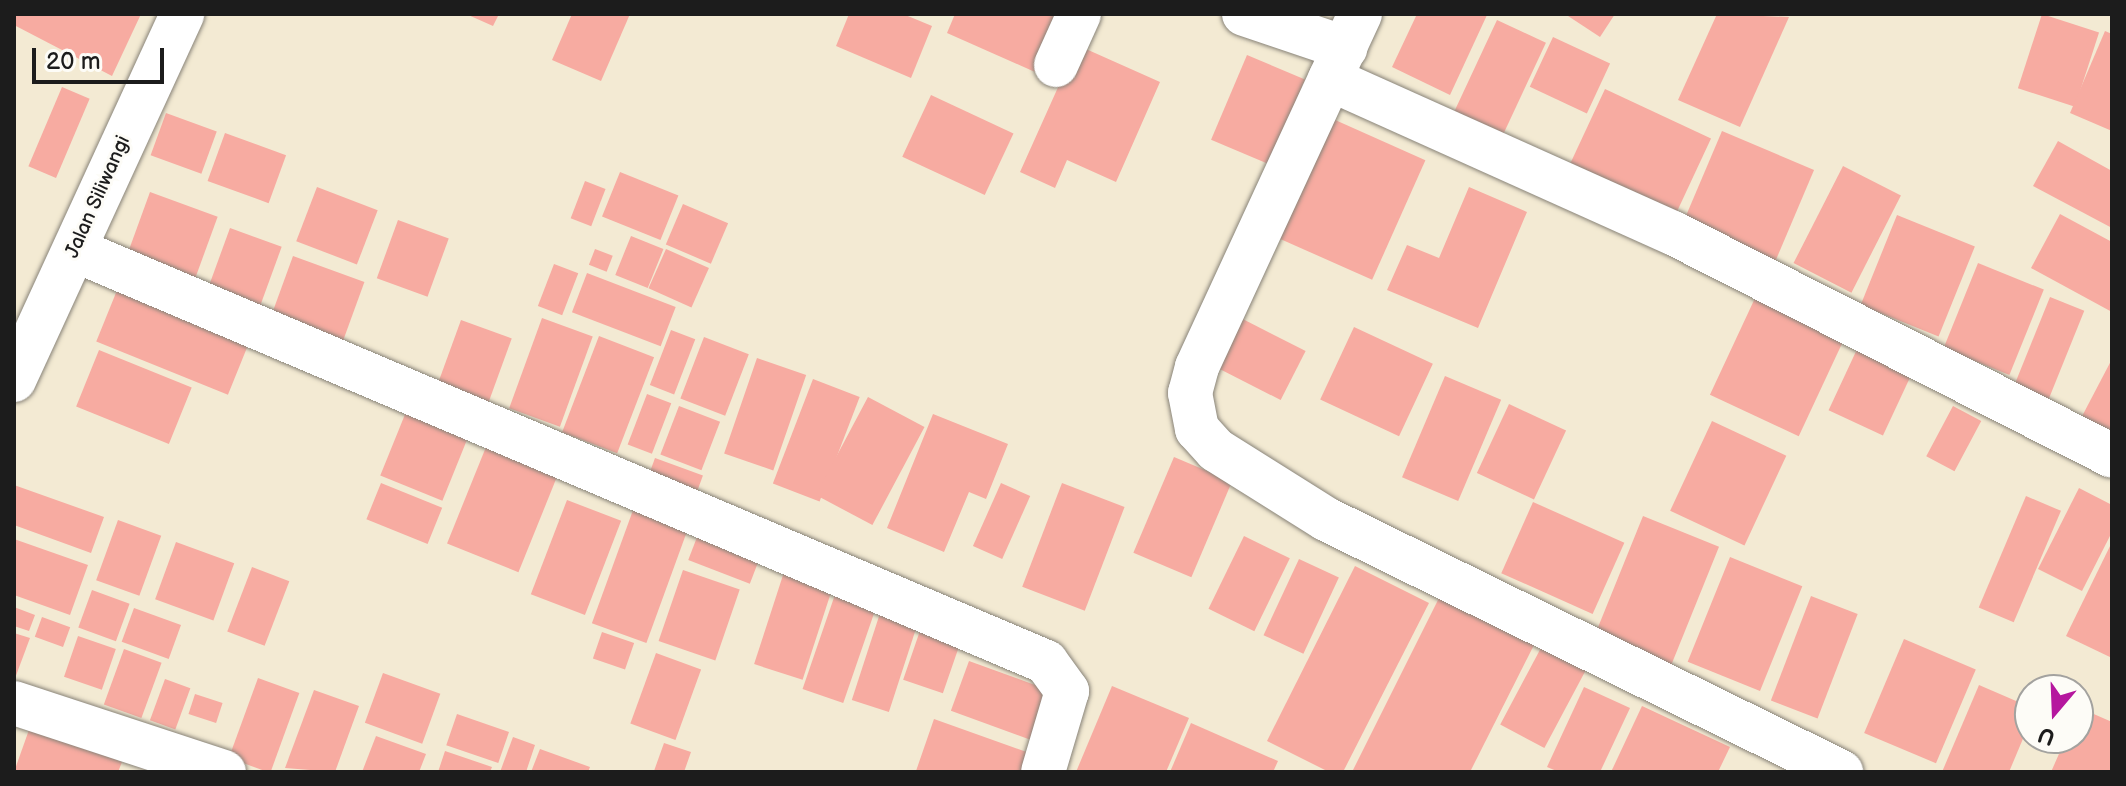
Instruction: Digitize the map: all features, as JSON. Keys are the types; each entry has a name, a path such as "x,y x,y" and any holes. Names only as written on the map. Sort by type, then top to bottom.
{"street":[{"name":"Jalan Siliwangi","path":"14,380 182,14"},
{"path":"1056,65 1079,14"},
{"path":"1244,14 1345,47 1673,233 2112,456"},
{"path":"1345,47 1197,367 1190,393 1197,429 1216,450 1326,519 1841,772"},
{"path":"75,250 1046,662 1067,691 1043,772"},
{"path":"14,703 224,772"}],"building":[{"path":"14,14 141,14 112,76 14,25"},
{"path":"466,14 499,14 493,26"},
{"path":"572,14 630,14 601,81 552,60"},
{"path":"849,14 903,14 932,26 911,78 836,46"},
{"path":"955,14 1061,14 1035,72 947,33"},
{"path":"1417,14 1487,15 1450,95 1392,67"},
{"path":"1565,14 1615,14 1600,37"},
{"path":"1717,14 1789,17 1740,127 1678,100"},
{"path":"2042,14 2099,33 2075,107 2018,88"},
{"path":"1497,20 1546,43 1500,142 1451,119"},
{"path":"2105,31 2112,34 2112,131 2070,113"},
{"path":"1553,37 1610,64 1587,113 1530,87"},
{"path":"1077,45 1160,82 1116,182 1067,160 1055,188 1020,172"},
{"path":"1247,55 1305,80 1269,164 1211,140"},
{"path":"62,87 90,99 56,178 28,166"},
{"path":"1605,89 1711,138 1673,221 1567,171"},
{"path":"931,95 1013,133 985,195 902,157"},
{"path":"166,113 217,131 201,174 151,155"},
{"path":"1324,115 1425,160 1372,280 1271,235"},
{"path":"1722,131 1814,170 1775,262 1683,223"},
{"path":"225,133 286,155 269,203 208,181"},
{"path":"2058,141 2112,171 2112,228 2033,186"},
{"path":"1843,166 1901,196 1851,293 1794,263"},
{"path":"620,172 678,196 660,240 602,217"},
{"path":"585,181 606,189 591,226 571,218"},
{"path":"317,187 378,210 357,264 296,241"},
{"path":"1469,187 1527,212 1478,328 1387,290 1407,245 1439,258"},
{"path":"150,192 218,217 194,281 127,256"},
{"path":"683,204 728,223 711,264 666,245"},
{"path":"2060,214 2112,242 2112,312 2031,268"},
{"path":"1897,215 1975,246 1939,336 1861,305"},
{"path":"398,220 449,238 428,297 377,278"},
{"path":"230,228 282,247 259,309 207,290"},
{"path":"631,236 663,249 648,288 615,275"},
{"path":"595,249 613,256 607,272 589,265"},
{"path":"666,249 709,268 691,307 649,288"},
{"path":"293,256 364,282 340,349 269,323"},
{"path":"1978,263 2044,290 2009,375 1944,348"},
{"path":"554,264 578,273 562,315 538,306"},
{"path":"124,273 256,326 228,395 96,342"},
{"path":"587,273 676,307 661,346 572,312"},
{"path":"1756,296 1845,337 1799,436 1710,395"},
{"path":"2050,297 2084,311 2046,405 2012,392"},
{"path":"1229,312 1306,351 1281,400 1204,361"},
{"path":"542,318 593,336 560,427 509,408"},
{"path":"461,320 512,338 487,406 436,388"},
{"path":"1354,327 1433,364 1399,436 1320,400"},
{"path":"671,330 695,339 674,394 650,385"},
{"path":"599,336 654,357 617,453 562,432"},
{"path":"704,337 749,354 725,416 680,399"},
{"path":"1859,345 1913,370 1883,436 1829,410"},
{"path":"99,350 192,387 169,444 76,407"},
{"path":"757,358 806,375 773,470 724,453"},
{"path":"2112,359 2112,439 2079,422"},
{"path":"1445,376 1501,400 1458,501 1402,477"},
{"path":"813,379 860,397 820,501 773,484"},
{"path":"647,394 671,403 652,454 628,444"},
{"path":"868,397 925,427 872,525 816,495"},
{"path":"1509,404 1566,431 1534,500 1477,473"},
{"path":"679,406 720,422 701,470 660,455"},
{"path":"1953,406 1981,421 1954,471 1926,456"},
{"path":"408,407 470,432 442,501 380,476"},
{"path":"933,414 1008,444 986,499 969,492 944,552 887,528"},
{"path":"1712,421 1786,456 1744,545 1670,511"},
{"path":"486,447 557,476 518,572 447,543"},
{"path":"1174,457 1232,482 1191,577 1133,553"},
{"path":"655,458 703,475 694,499 646,481"},
{"path":"381,483 442,508 428,544 366,519"},
{"path":"1001,483 1030,496 1002,559 973,546"},
{"path":"1062,483 1125,507 1085,611 1022,587"},
{"path":"14,485 104,517 91,553 14,525"},
{"path":"2079,488 2112,505 2112,532 2082,591 2038,569"},
{"path":"2026,496 2061,511 2014,622 1979,607"},
{"path":"567,500 621,521 585,615 531,594"},
{"path":"636,502 691,522 646,643 592,623"},
{"path":"1533,502 1624,543 1593,614 1501,573"},
{"path":"1643,516 1719,547 1667,677 1591,646"},
{"path":"704,519 766,543 750,584 688,560"},
{"path":"118,520 161,536 139,596 96,580"},
{"path":"1244,536 1290,558 1254,631 1208,609"},
{"path":"14,539 88,565 70,615 14,595"},
{"path":"176,542 234,563 213,621 155,599"},
{"path":"2112,542 2112,658 2066,636"},
{"path":"1730,557 1802,586 1760,691 1688,662"},
{"path":"1299,559 1339,578 1303,654 1264,635"},
{"path":"1355,566 1429,603 1343,772 1329,772 1267,741"},
{"path":"252,567 289,581 265,646 227,631"},
{"path":"785,569 834,585 803,680 754,664"},
{"path":"683,570 740,590 715,660 659,641"},
{"path":"839,583 880,597 843,703 803,689"},
{"path":"92,590 130,604 116,641 78,628"},
{"path":"1440,596 1535,643 1470,772 1352,772"},
{"path":"1811,596 1858,614 1818,718 1771,701"},
{"path":"883,604 920,616 889,712 852,700"},
{"path":"14,607 35,615 29,631 14,626"},
{"path":"134,608 181,625 169,659 122,642"},
{"path":"42,617 70,627 63,647 35,637"},
{"path":"923,622 963,636 943,693 903,680"},
{"path":"602,632 634,643 625,670 593,658"},
{"path":"14,633 30,638 14,681"},
{"path":"78,636 116,649 102,690 64,677"},
{"path":"1904,639 1976,669 1936,763 1864,733"},
{"path":"1542,646 1586,669 1544,748 1500,725"},
{"path":"124,649 162,663 141,718 104,704"},
{"path":"656,653 701,669 675,740 630,723"},
{"path":"969,661 1060,694 1042,744 951,711"},
{"path":"383,673 440,694 422,744 365,723"},
{"path":"258,678 299,693 271,772 229,758"},
{"path":"165,679 190,688 175,730 150,720"},
{"path":"1979,685 2014,700 2014,754 2017,754 2009,772 1942,772"},
{"path":"1112,686 1189,718 1166,772 1076,772"},
{"path":"1584,687 1630,708 1600,772 1559,772 1547,767"},
{"path":"314,690 359,706 335,772 285,768"},
{"path":"195,694 223,703 216,723 189,714"},
{"path":"1642,706 1730,747 1718,772 1611,772"},
{"path":"457,714 509,732 498,763 446,745"},
{"path":"2094,714 2112,722 2112,772 2051,772 2059,754 2094,754"},
{"path":"934,719 1038,756 1033,772 916,771"},
{"path":"1191,723 1278,761 1273,772 1170,772"},
{"path":"30,727 122,762 118,772 14,772"},
{"path":"376,736 426,754 419,772 362,772"},
{"path":"513,737 535,745 526,772 500,772"},
{"path":"664,743 691,752 684,772 654,771"},
{"path":"540,749 590,767 588,772 531,772"},
{"path":"445,751 492,767 490,772 438,772"}]}
